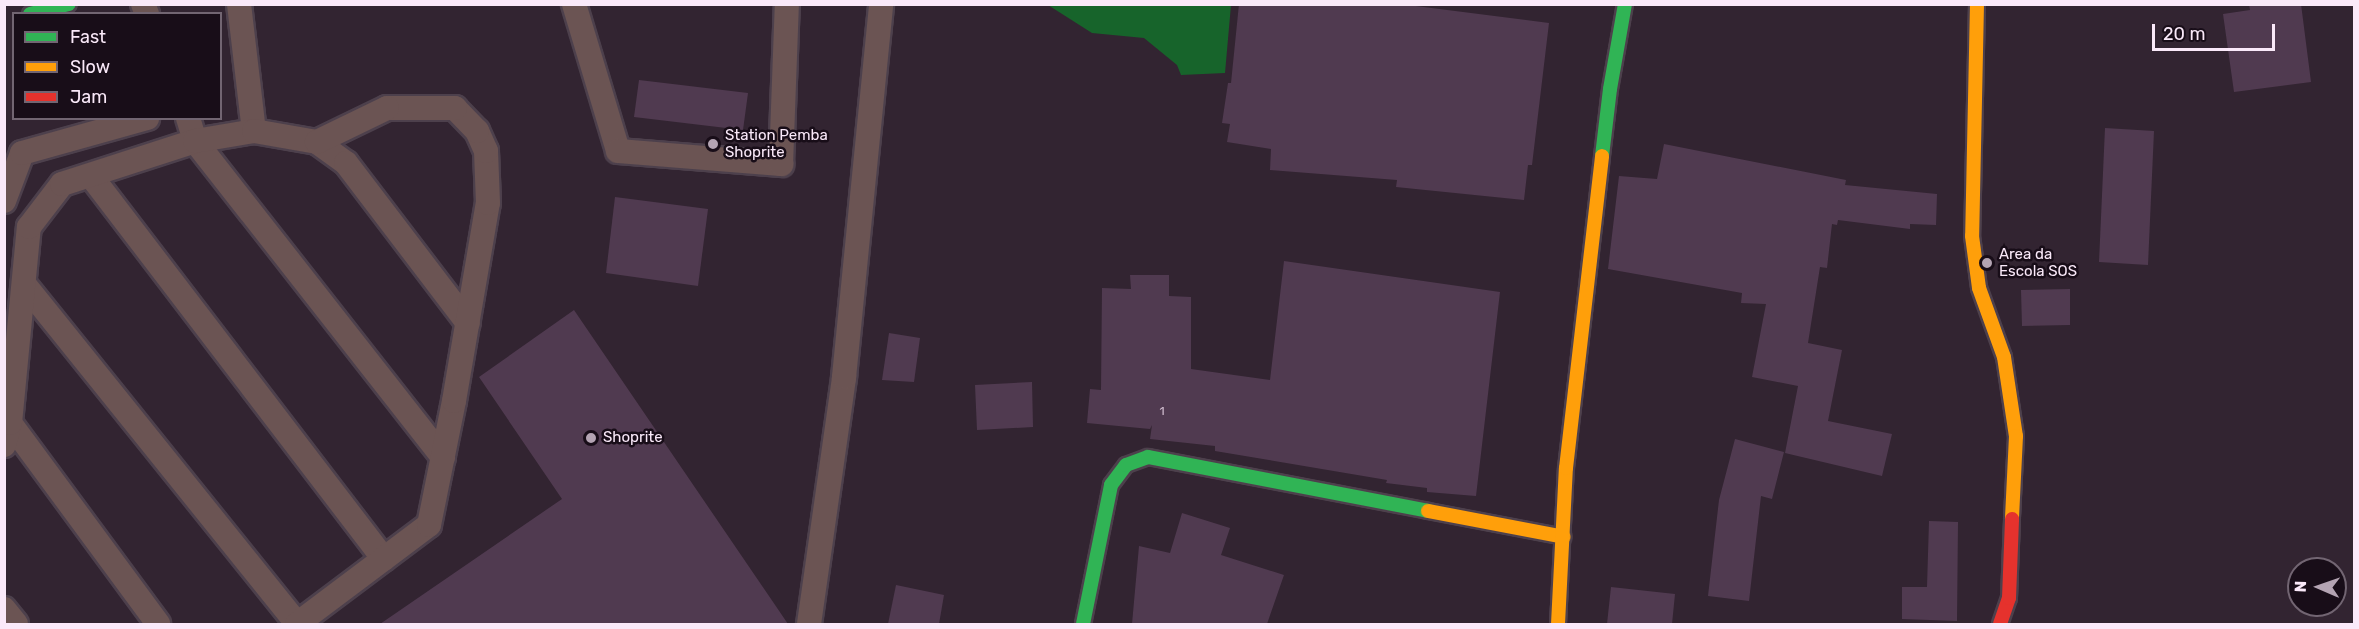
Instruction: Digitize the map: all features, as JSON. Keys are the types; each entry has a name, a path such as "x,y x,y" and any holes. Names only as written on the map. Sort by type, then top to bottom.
{"street":[{"path":"38,12 69,4"},
{"path":"1558,624 1566,468 1610,89 1625,4"},
{"path":"1977,4 1972,236 1979,288 2004,357 2016,436 2009,598 2000,624"},
{"path":"1083,624 1111,484 1126,465 1148,457 1564,537"}],"lane":[{"path":"239,4 254,131"},
{"path":"574,4 618,151 781,165 787,4"},
{"path":"809,624 844,377 881,4"},
{"path":"24,284 297,624 429,525 468,323 488,202 486,151 477,131 455,108 387,108 317,142"},
{"path":"4,201 22,153 140,120"},
{"path":"191,130 443,456"},
{"path":"158,624 7,434 29,227 62,184 91,176 191,130 254,131 317,142 346,163 468,323"},
{"path":"91,176 384,559"},
{"path":"4,609 16,624"}],"shaded area":[{"path":"1048,5 1231,5 1225,73 1181,75 1177,65 1144,38 1092,33"}],"building":[{"path":"1239,4 1400,4 1549,23 1532,165 1528,165 1524,200 1396,187 1397,180 1270,170 1271,149 1227,142 1230,124 1222,123 1228,83 1231,83"},
{"path":"2249,4 2301,4 2311,82 2234,92 2223,14 2250,10"},
{"path":"639,80 748,93 743,130 634,117"},
{"path":"2105,128 2154,131 2148,265 2099,262"},
{"path":"1664,144 1846,180 1845,185 1937,194 1936,225 1910,224 1910,229 1838,220 1837,225 1832,224 1827,268 1820,267 1808,343 1842,350 1828,421 1892,434 1882,476 1785,453 1798,386 1752,377 1766,304 1741,303 1742,293 1608,269 1619,176 1657,179"},
{"path":"615,197 708,209 698,286 606,273"},
{"path":"1284,261 1500,292 1476,496 1427,492 1427,488 1386,483 1387,480 1215,451 1215,446 1150,439 1152,425 1150,429 1087,423 1090,389 1101,390 1102,288 1131,289 1130,275 1169,275 1169,296 1191,297 1191,369 1270,380"},
{"path":"2070,289 2070,325 2022,326 2021,290"},
{"name":"Shoprite","path":"574,310 788,624 380,624 562,499 479,377"},
{"path":"889,333 920,338 914,382 882,380"},
{"path":"1032,382 1033,427 977,430 975,385"},
{"path":"1735,439 1784,452 1772,499 1761,496 1749,601 1708,596 1719,500"},
{"path":"1182,513 1230,528 1221,555 1284,575 1267,624 1132,624 1139,546 1170,553"},
{"path":"1929,521 1958,522 1957,621 1902,619 1902,587 1927,587"},
{"path":"896,585 944,595 939,624 888,624"},
{"path":"1611,587 1675,594 1672,624 1607,624"}],"traffic: fast":[{"path":"38,12 69,4"},
{"path":"1602,156 1610,89 1625,4"},
{"path":"1083,624 1111,485 1126,465 1148,457 1428,511"}],"traffic: slow":[{"path":"1977,4 1972,236 1979,288 2004,357 2016,436 2012,519"},
{"path":"1558,624 1566,468 1602,156"},
{"path":"1428,511 1564,537"}],"traffic: jam":[{"path":"2000,624 2009,598 2012,519"}],"place":[{"name":"Station Pemba Shoprite","path":"713,144"},
{"name":"Area da Escola SOS","path":"1987,263"},
{"name":"Shoprite","path":"591,438"}]}
